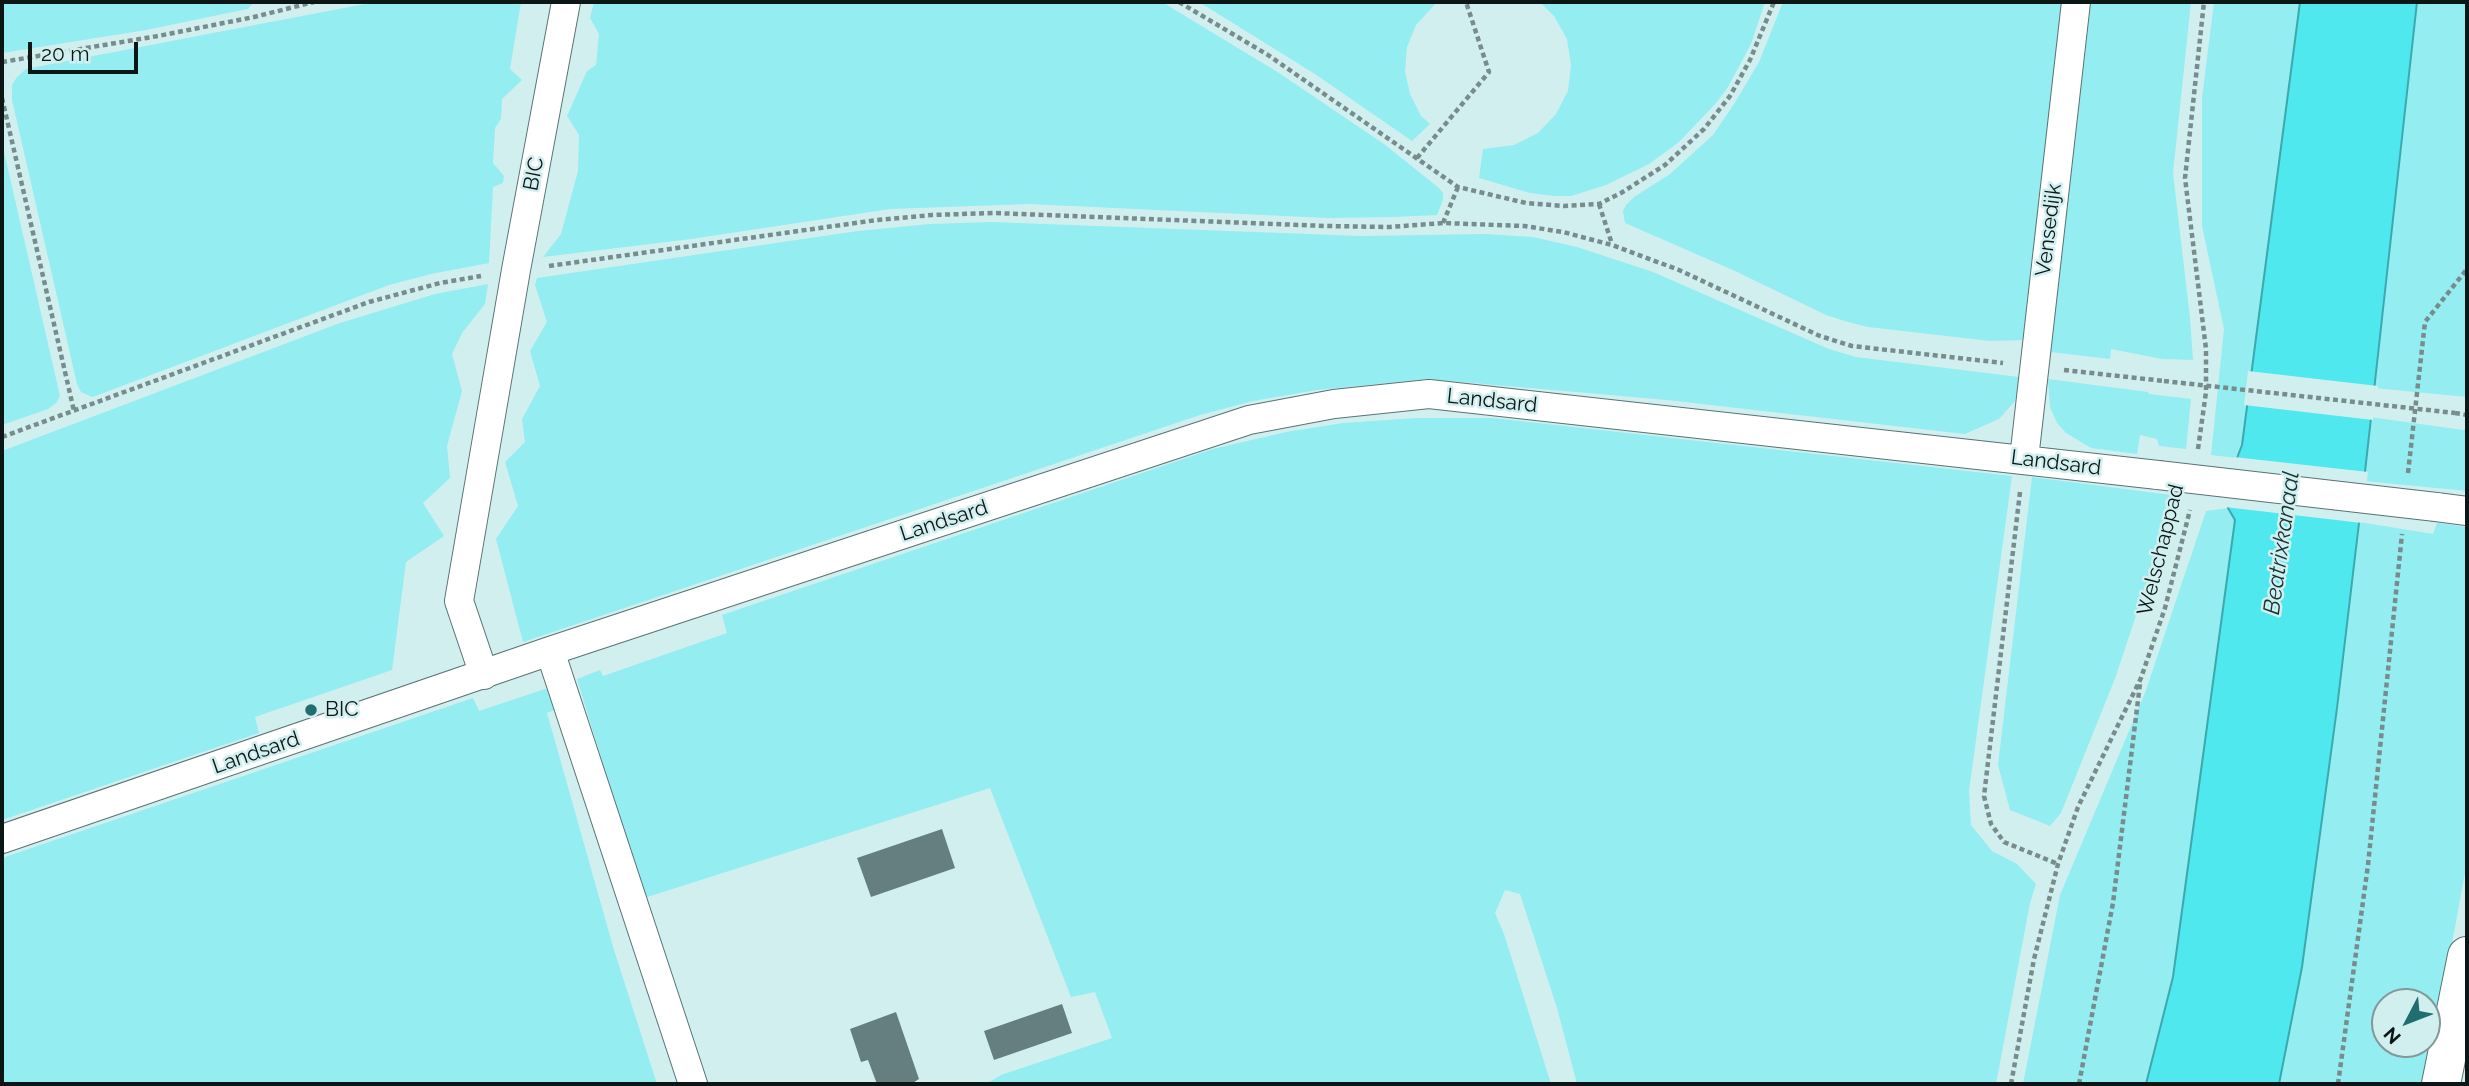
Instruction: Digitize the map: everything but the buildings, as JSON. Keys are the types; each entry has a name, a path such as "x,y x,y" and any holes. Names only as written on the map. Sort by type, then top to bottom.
{"main road":[{"path":"2441,1084 2467,956"}],"street":[{"name":"BIC","path":"484,675 459,601 566,2"},
{"name":"Vensedijk","path":"2024,459 2076,2"},
{"name":"Landsard","path":"2,839 550,652 1249,420 1334,404 1429,394 2467,511"},
{"path":"550,652 693,1084"}],"path":[{"path":"2,62 254,18 314,2"},
{"path":"1178,2 1268,55 1458,187 1526,203 1564,206 1599,204 1620,193 1665,165 1703,129 1730,96 1765,27 1774,2"},
{"path":"1417,158 1489,72 1466,2"},
{"name":"Welschappad","path":"2197,459 2206,392 2206,349 2185,178 2204,2"},
{"path":"2,98 74,411"},
{"path":"1443,223 1458,187"},
{"path":"1599,204 1612,245"},
{"path":"2,437 369,302 440,284 516,270 863,222 932,215 994,213 1326,226 1443,223 1524,226 1563,232 1612,245 1679,270 1820,336 1852,346 2467,415"},
{"path":"2407,481 2425,322 2467,269"},
{"path":"2024,459 1984,796 1991,824 2004,842 2058,864"},
{"name":"Welschappad","path":"2011,1084 2034,959 2058,864 2078,807 2141,678 2165,608 2192,499"},
{"path":"2338,1084 2368,865 2402,531"},
{"path":"2079,1084 2113,903 2141,678"}],"shaded area":[{"path":"2,2 254,2 248,9 146,30 2,53"},
{"path":"375,2 521,2 510,69 522,80 502,99 501,119 495,128 493,163 504,176 503,183 493,187 489,263 389,285 98,395 92,397 81,392 12,100 12,85 17,77 26,69"},
{"path":"594,2 1162,2 1279,73 1384,144 1439,188 1443,193 1443,200 1437,215 1393,217 1327,218 1029,204 890,209 691,239 543,257 561,234 578,171 579,135 567,116 587,71 596,65 599,34 590,18"},
{"path":"1199,2 1437,2 1416,25 1407,47 1405,71 1410,94 1421,116 1430,124 1412,141 1315,74"},
{"path":"1540,2 1765,2 1751,44 1728,87 1679,142 1649,164 1606,185 1571,196 1554,196 1530,193 1479,178 1483,149 1514,145 1538,133 1556,114 1568,91 1571,65 1567,39 1554,16"},
{"path":"1783,2 2064,2 2024,340 1990,341 1868,327 1848,322 1826,315 1735,271 1625,223 1623,211 1634,197 1670,174 1713,135 1759,62"},
{"path":"2091,2 2191,2 2173,173 2193,360 2162,359 2111,349 2110,359 2050,352"},
{"path":"2214,2 2300,2 2242,445 2237,458 2211,455 2224,329 2202,226 2202,98"},
{"path":"2417,2 2467,2 2467,397 2374,388"},
{"path":"2,143 60,396 48,409 2,425"},
{"path":"991,222 1361,236 1485,234 1533,237 1577,247 1653,272 1829,349 1856,357 2019,377 2018,389 2015,401 1999,419 1965,434 1667,400 1427,379 1317,390 1253,401 1200,415 523,642 496,539 518,506 505,462 525,442 522,419 540,386 530,351 547,322 535,285 537,278 858,231 930,224"},
{"path":"488,284 485,304 462,333 452,354 462,391 447,446 450,478 423,503 444,536 406,562 392,670 255,717 259,733 2,820 2,451 340,323 435,294"},
{"path":"2048,379 2191,399 2186,449 2159,446 2157,439 2140,435 2137,454 2091,448 2066,433 2057,423 2050,407"},
{"path":"2370,417 2463,430 2467,428 2467,491 2364,481"},
{"path":"1416,418 1493,418 2012,476 1969,791 1971,825 1992,851 2017,864 2036,884 2030,903 1996,1084 1577,1084 1557,1008 1520,894 1505,890 1495,913 1551,1084 986,1084 1001,1075 1112,1038 1095,992 1071,997 990,788 644,898 577,679 600,670 603,676 727,633 722,615 1213,449 1286,432 1343,423"},
{"path":"2032,477 2171,495 2166,525 2116,676 2061,813 2050,826 2010,810 1998,765"},
{"path":"2228,508 2235,520 2173,977 2146,1084 2023,1084 2060,895 2145,693 2206,511"},
{"path":"2359,522 2433,534 2437,523 2467,527 2467,862 2441,1003 2441,988 2371,988 2371,1058 2431,1058 2426,1084 2279,1084 2302,967"},
{"path":"557,685 565,706 547,713 614,950 657,1084 2,1084 2,858 473,698 479,711"}],"water":[{"name":"Beatrixkanaal","path":"2300,2 2417,2 2337,708 2302,967 2279,1084 2146,1084 2173,977 2235,520 2228,508 2242,445"}],"pier":[{"path":"2248,371 2378,386 2373,420 2244,405"},
{"path":"2234,457 2368,472 2362,523 2225,507"}],"place":[{"name":"BIC","path":"311,710"}]}
